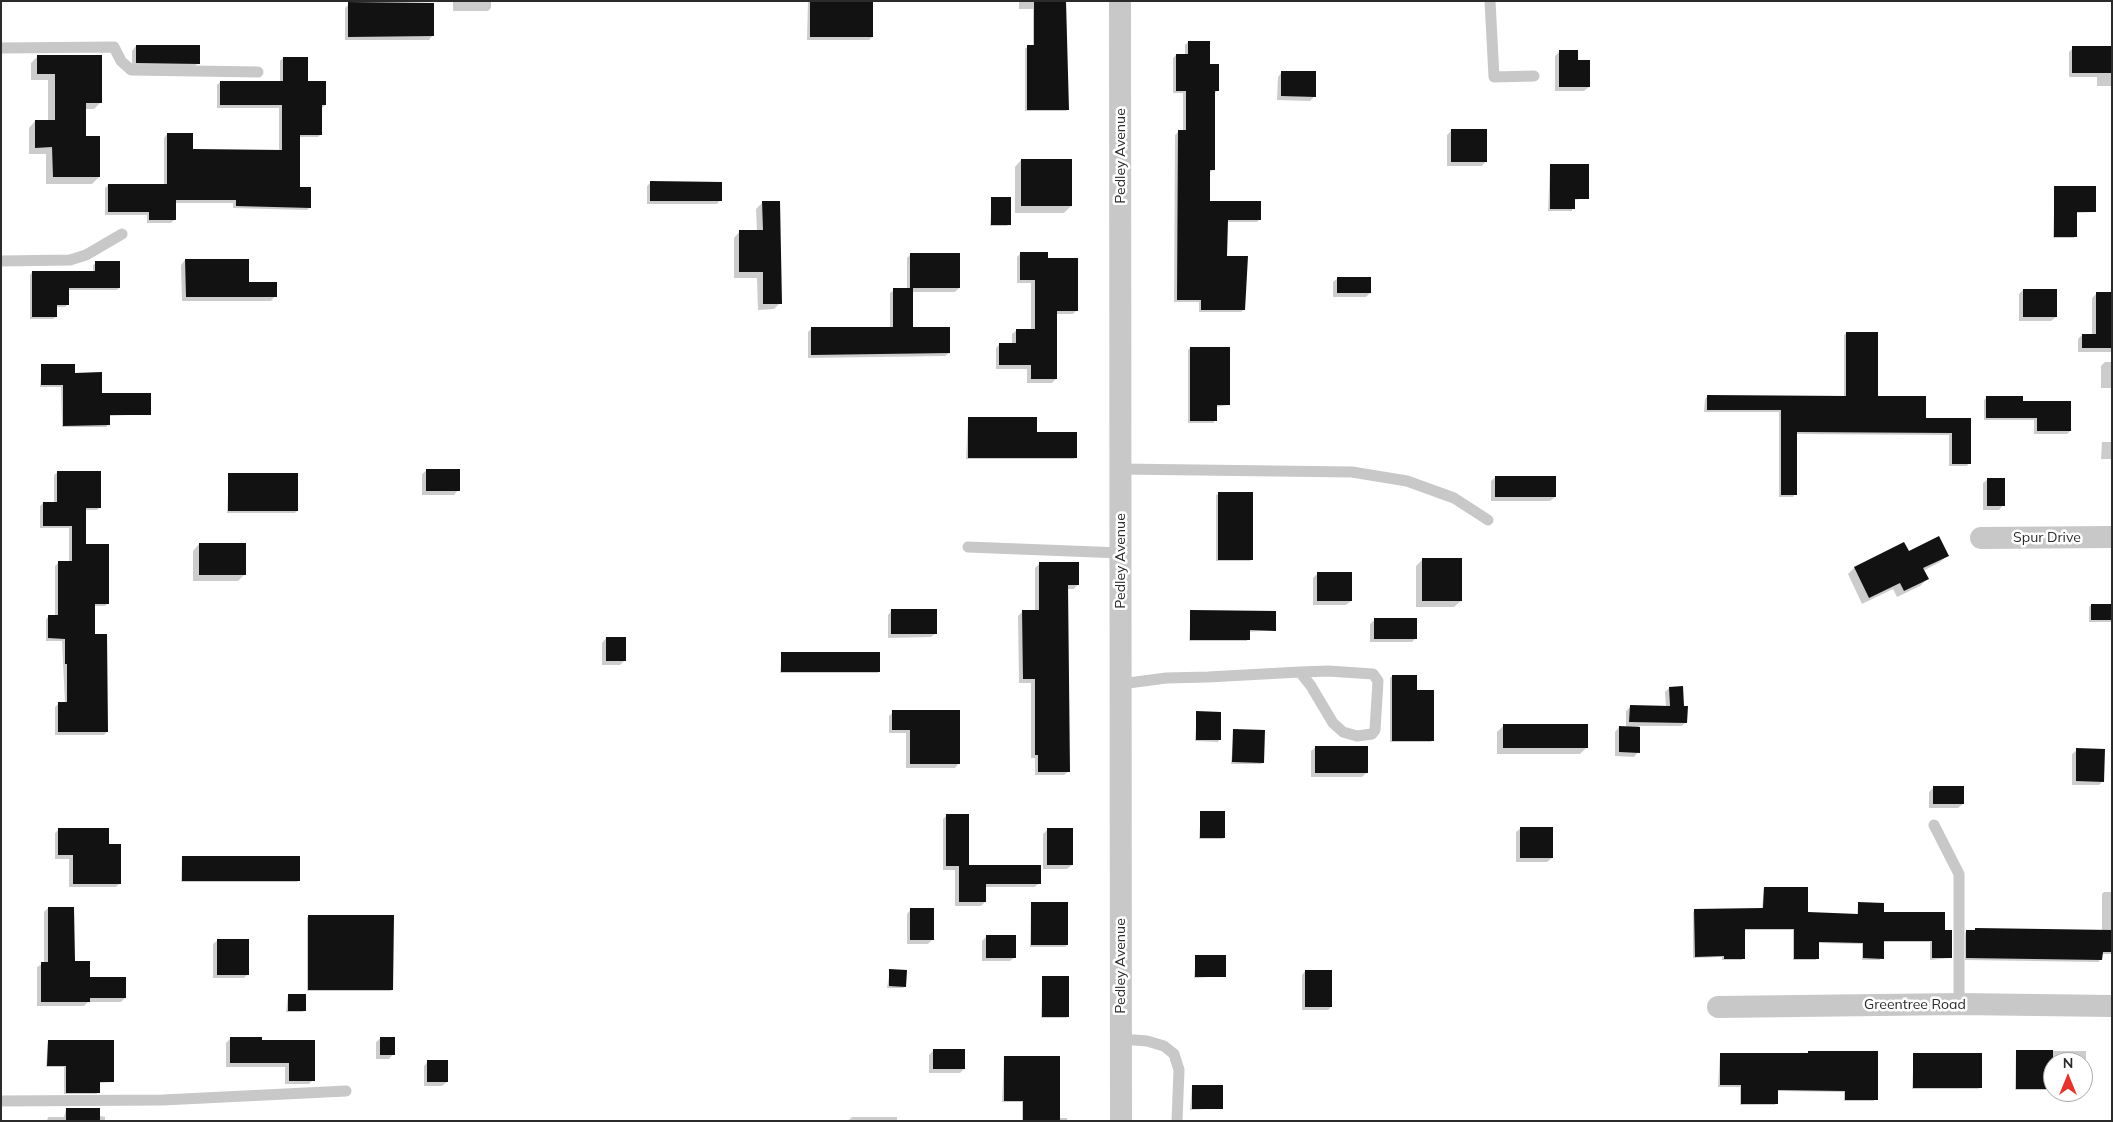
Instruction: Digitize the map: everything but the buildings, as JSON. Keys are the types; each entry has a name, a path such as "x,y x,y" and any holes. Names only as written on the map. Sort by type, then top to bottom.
{"street":[{"name":"Pedley Avenue","path":"1120,1 1121,1121"},
{"name":"Spur Drive","path":"1981,538 2112,537"},
{"name":"Greentree Road","path":"1718,1007 1959,1004 2112,1006"}],"lane":[{"path":"1490,1 1494,77 1534,76"},
{"path":"1,48 114,47 121,61 131,70 258,72"},
{"path":"1,261 70,260 86,255 122,234"},
{"path":"1121,469 1352,472 1406,481 1454,498 1488,520"},
{"path":"968,547 1121,553"},
{"path":"1121,684 1166,678 1300,672 1358,671 1373,674 1378,681 1376,730 1372,734 1358,736 1343,732 1333,723 1311,686 1300,672"},
{"path":"1934,825 1959,874 1959,1004"},
{"path":"1121,1039 1147,1041 1164,1046 1174,1054 1179,1070 1177,1121"},
{"path":"1,1101 163,1100 346,1091"}]}
